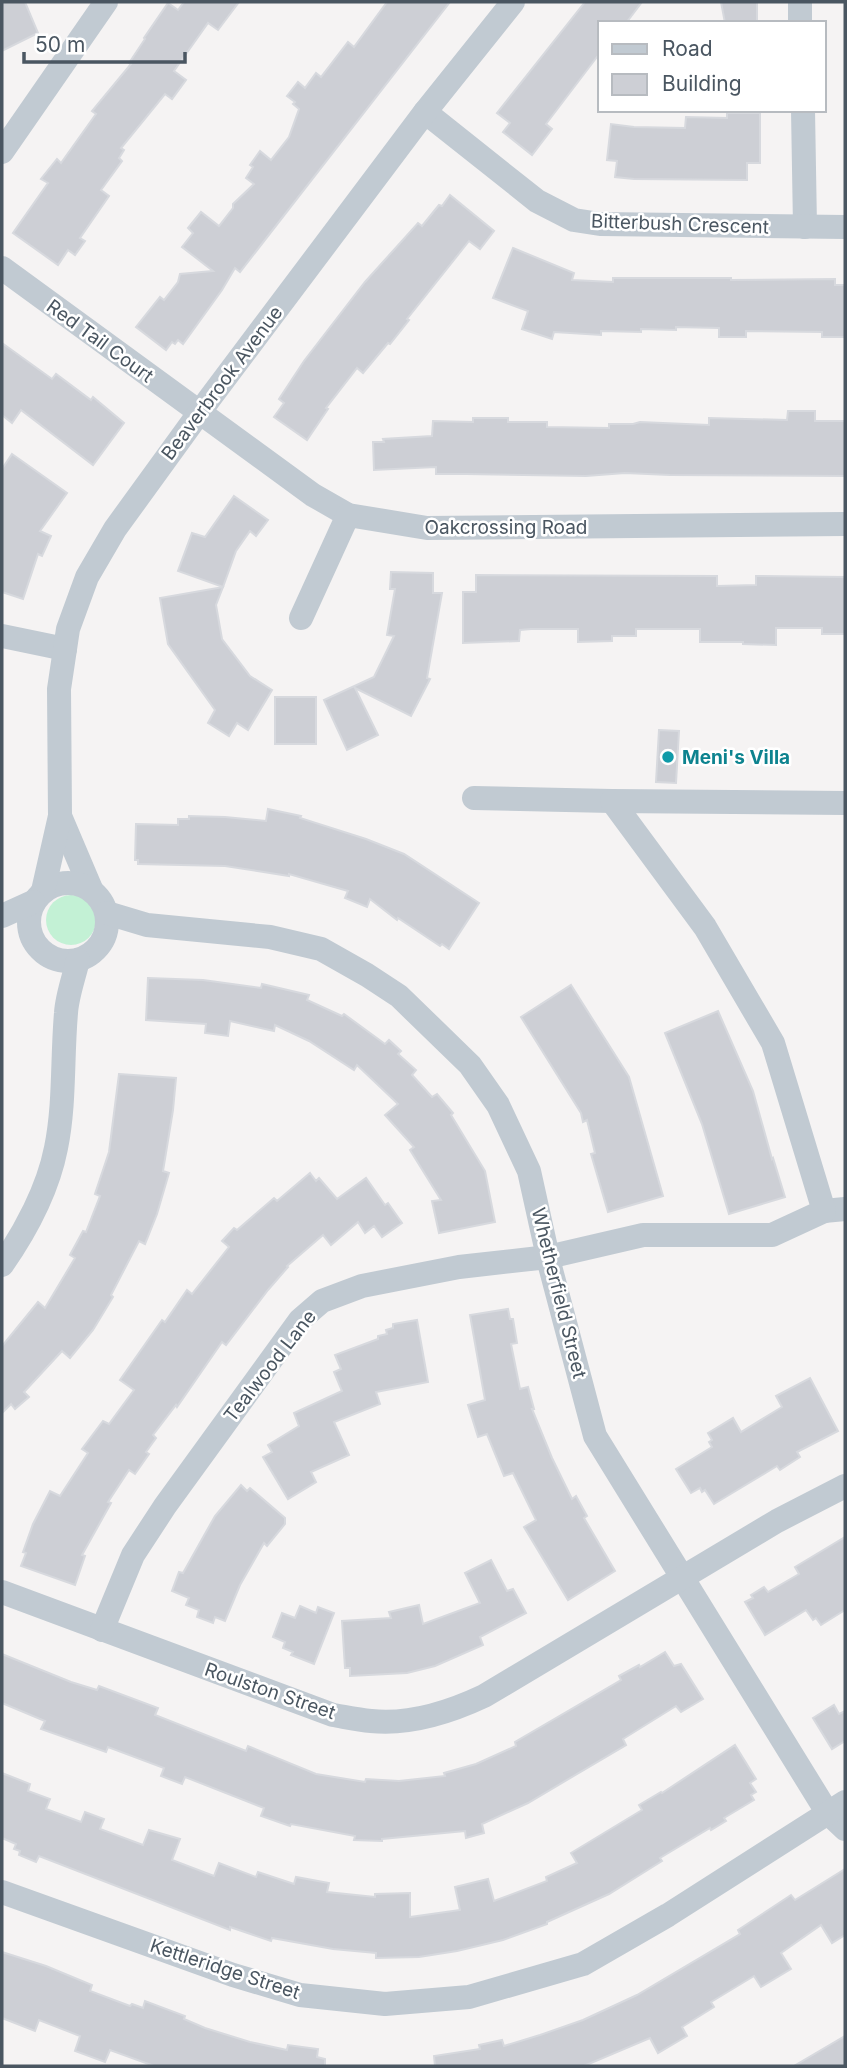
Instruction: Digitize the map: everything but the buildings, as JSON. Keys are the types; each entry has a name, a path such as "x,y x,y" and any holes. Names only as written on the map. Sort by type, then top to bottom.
{"street":[{"name":"Beaverbrook Avenue","path":"38,896 60,816 59,689 68,629 87,577 115,528 199,414 425,112 513,2"},
{"path":"800,2 800,21"},
{"path":"2,152 100,4"},
{"name":"Bitterbush Crescent","path":"425,112 537,201 574,220 600,224 845,227"},
{"path":"803,112 806,227"},
{"name":"Red Tail Court","path":"2,268 199,414"},
{"name":"Oakcrossing Road","path":"199,414 313,495 348,515 427,528 845,524"},
{"path":"301,618 348,515"},
{"path":"2,636 65,649"},
{"path":"474,798 845,803"},
{"path":"612,801 705,927 774,1043 835,1210"},
{"name":"Beaverbrook Avenue","path":"60,816 91,889"},
{"path":"2,916 58,883 75,882 99,896 107,913 106,934 89,954 66,1010 61,1113 56,1150 43,1188 17,1243 2,1265"},
{"path":"38,896 28,917 29,932 37,947 50,958 66,1010"},
{"name":"Whetherfield Street","path":"107,913 147,925 270,937 321,949 399,996 470,1065 498,1105 529,1171 548,1257 595,1436 683,1579 836,1807 845,1829"},
{"path":"2,925 29,932"},
{"path":"50,958 89,954 147,925"},
{"name":"Tealwood Lane","path":"102,1630 133,1555 165,1506 300,1320 322,1301 362,1286 459,1267 548,1257 643,1236 772,1234 835,1210"},
{"name":"Roulston Street","path":"2,1592 333,1715 391,1721 455,1710 484,1696 777,1521 845,1486"},
{"name":"Kettleridge Street","path":"2,1892 233,1976 300,1996 385,2004 469,1997 583,1964 668,1915 836,1807"}],"green space":[{"path":"71,895 89,902 96,920 89,938 71,945 53,938 46,920 53,902"}],"place":[{"name":"Meni's Villa","path":"668,757"}]}
